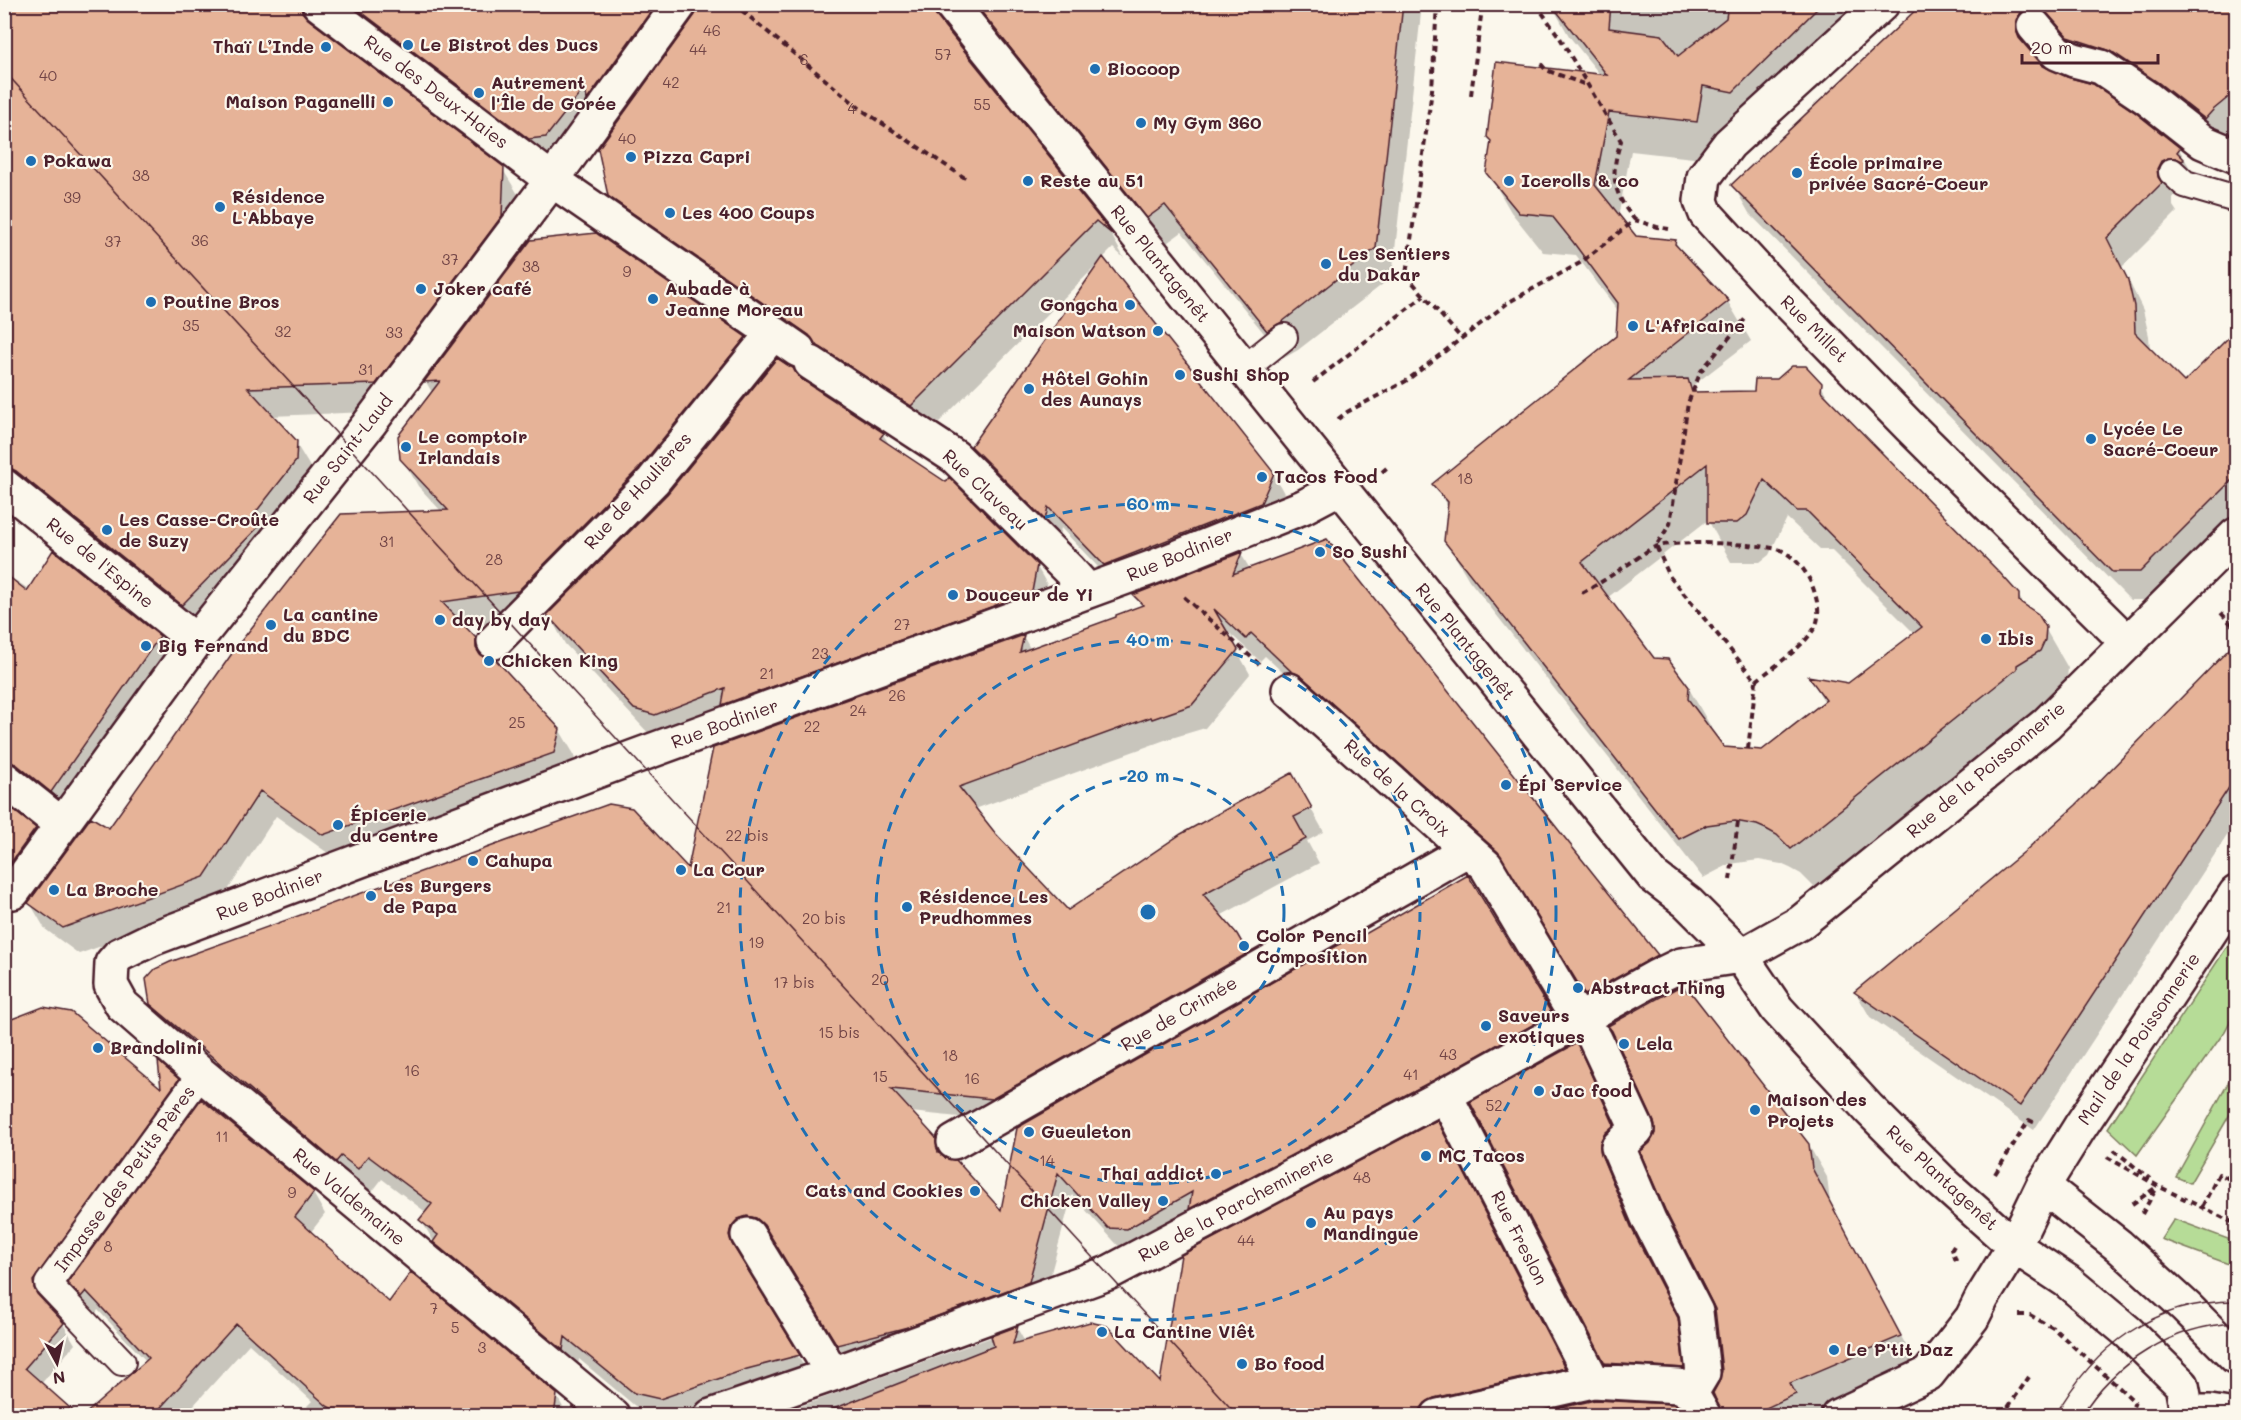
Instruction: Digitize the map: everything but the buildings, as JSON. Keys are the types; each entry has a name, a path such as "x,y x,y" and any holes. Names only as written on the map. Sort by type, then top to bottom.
{"street":[{"name":"Rue des Deux-Haies","path":"319,4 552,180 794,349"},
{"name":"Rue Saint-Laud","path":"13,892 196,641 351,447 552,180 680,4"},
{"name":"Rue Plantagenêt","path":"951,4 1653,876 1688,903 1741,956 1777,1009 1869,1109 1941,1181 2014,1246 2067,1281 2147,1350 2182,1385 2186,1414"},
{"name":"Rue Millet","path":"1882,4 1728,144 1704,177 1701,201 1706,214 1775,289 1870,386 2128,642"},
{"path":"2034,26 2057,53 2101,67 2147,98 2203,142 2236,156"},
{"name":"Rue Claveau","path":"794,349 955,457 1088,591"},
{"name":"Rue de Houlières","path":"494,642 653,481 794,349"},
{"name":"Rue de l'Espine","path":"4,486 196,641"},
{"name":"Rue Bodinier","path":"112,963 119,955 154,938 634,757 1088,591 1303,507 1339,488"},
{"name":"Rue de la Poissonnerie","path":"1741,956 1800,923 2046,724 2236,535"},
{"name":"Rue de la Croix","path":"1289,690 1485,866 1586,1030 1637,1129 1618,1147 1648,1220 1696,1312 1703,1373 1697,1404"},
{"path":"4,779 62,825"},
{"name":"Rue de Crimée","path":"954,1142 1467,850"},
{"name":"Mail de la Poissonnerie","path":"1838,1416 1928,1374 1972,1318 2014,1246 2043,1186 2087,1115 2236,893"},
{"name":"Rue de la Parcheminerie","path":"711,1416 833,1374 1108,1273 1445,1095 1586,1030 1681,965 1741,956"},
{"name":"Rue Valdemaine","path":"112,963 111,986 122,1005 201,1074 613,1416"},
{"name":"Rue Freslon","path":"1445,1095 1593,1381"},
{"path":"2043,1186 2119,1246 2186,1307 2236,1358"},
{"path":"748,1235 833,1374"},
{"path":"1438,1416 1593,1381 1679,1386 1697,1404"},
{"path":"2186,1414 2210,1412 2234,1416"}],"lane":[{"path":"2172,172 2185,184 2236,199"},
{"path":"1244,369 1284,337"},
{"name":"Impasse des Petits Pères","path":"122,1362 48,1284 201,1074"}],"path":[{"path":"734,4 862,110 965,178"},
{"path":"1437,4 1432,90 1406,275 1461,338"},
{"path":"1471,95 1481,16 1476,4"},
{"path":"1536,4 1622,141 1615,159 1614,178 1617,193 1624,208 1635,220 1657,227"},
{"path":"1541,64 1546,70 1590,87"},
{"path":"1337,420 1347,412 1406,381 1509,302 1580,263 1635,220"},
{"path":"1313,382 1424,296"},
{"path":"1582,593 1603,582 1656,546 1670,524 1688,403 1701,371 1747,317"},
{"path":"1382,472 1389,466"},
{"path":"1656,546 1686,544 1767,546 1782,551 1805,570 1812,583 1818,603 1817,623 1811,634 1756,681 1748,749"},
{"path":"1656,546 1670,577 1756,681"},
{"path":"1175,590 1289,690"},
{"path":"2221,613 2236,629"},
{"path":"1730,880 1738,822"},
{"path":"2113,1149 2158,1186 2236,1224"},
{"path":"2202,1207 2219,1174 2236,1182"},
{"path":"2137,1222 2158,1186"},
{"path":"1982,1298 2008,1315 2030,1315 2053,1328 2135,1402 2129,1416"},
{"path":"2002,1416 2029,1377"}],"green space":[{"path":"2236,933 2236,1010 2225,1031 2137,1155 2108,1128"},
{"path":"2236,1069 2236,1104 2190,1183 2176,1177"},
{"path":"2174,1219 2236,1242 2234,1266 2161,1239"}],"tram line":[{"path":"4,71 1238,1416"},
{"path":"2055,1416 2088,1368 2129,1332 2179,1309 2206,1303 2236,1301"},
{"path":"2081,1416 2111,1379 2128,1363 2148,1350 2190,1331 2236,1323"}],"place":[{"name":"Le Bistrot des Ducs","path":"408,45"},
{"name":"Thaï L’Inde","path":"326,47"},
{"name":"Biocoop","path":"1095,69"},
{"name":"Autrement l'Île de Gorée","path":"479,93"},
{"name":"Maison Paganelli","path":"388,102"},
{"name":"My Gym 360","path":"1141,123"},
{"name":"Pizza Capri","path":"631,157"},
{"name":"Pokawa","path":"31,161"},
{"name":"École primaire privée Sacré-Coeur","path":"1797,173"},
{"name":"Reste au 51","path":"1028,181"},
{"name":"Icerolls & co","path":"1509,181"},
{"name":"Résidence L'Abbaye","path":"220,207"},
{"name":"Les 400 Coups","path":"670,213"},
{"name":"Les Sentiers du Dakar","path":"1326,264"},
{"name":"Joker café","path":"421,289"},
{"name":"Aubade à Jeanne Moreau","path":"653,299"},
{"name":"Poutine Bros","path":"151,302"},
{"name":"Gongcha","path":"1130,305"},
{"name":"L'Africaine","path":"1633,326"},
{"name":"Maison Watson","path":"1158,331"},
{"name":"Sushi Shop","path":"1180,375"},
{"name":"Hôtel Gohin des Aunays","path":"1029,389"},
{"name":"Lycée Le Sacré-Coeur","path":"2091,439"},
{"name":"Le comptoir Irlandais","path":"406,447"},
{"name":"Tacos Food","path":"1262,477"},
{"name":"Les Casse-Croûte de Suzy","path":"107,530"},
{"name":"So Sushi","path":"1320,552"},
{"name":"Douceur de Yi","path":"953,595"},
{"name":"day by day","path":"440,620"},
{"name":"La cantine du BDC","path":"271,625"},
{"name":"Ibis","path":"1986,639"},
{"name":"Big Fernand","path":"146,646"},
{"name":"Chicken King","path":"489,661"},
{"name":"Épi Service","path":"1506,785"},
{"name":"Épicerie du centre","path":"338,825"},
{"name":"Cahupa","path":"473,861"},
{"name":"La Cour","path":"681,870"},
{"name":"La Broche","path":"54,890"},
{"name":"Les Burgers de Papa","path":"371,896"},
{"name":"Résidence Les Prudhommes","path":"907,907"},
{"name":"Color Pencil Composition","path":"1244,946"},
{"name":"Abstract Thing","path":"1578,988"},
{"name":"Saveurs exotiques","path":"1486,1026"},
{"name":"Lela","path":"1624,1044"},
{"name":"Brandolini","path":"98,1048"},
{"name":"Jac food","path":"1539,1091"},
{"name":"Maison des Projets","path":"1755,1110"},
{"name":"Gueuleton","path":"1029,1132"},
{"name":"MC Tacos","path":"1426,1156"},
{"name":"Thai addict","path":"1216,1174"},
{"name":"Cats and Cookies","path":"975,1191"},
{"name":"Chicken Valley","path":"1163,1201"},
{"name":"Au pays Mandingue","path":"1311,1223"},
{"name":"La Cantine Viêt","path":"1102,1332"},
{"name":"Le P'tit Daz","path":"1834,1350"},
{"name":"Bo food","path":"1242,1364"}]}
